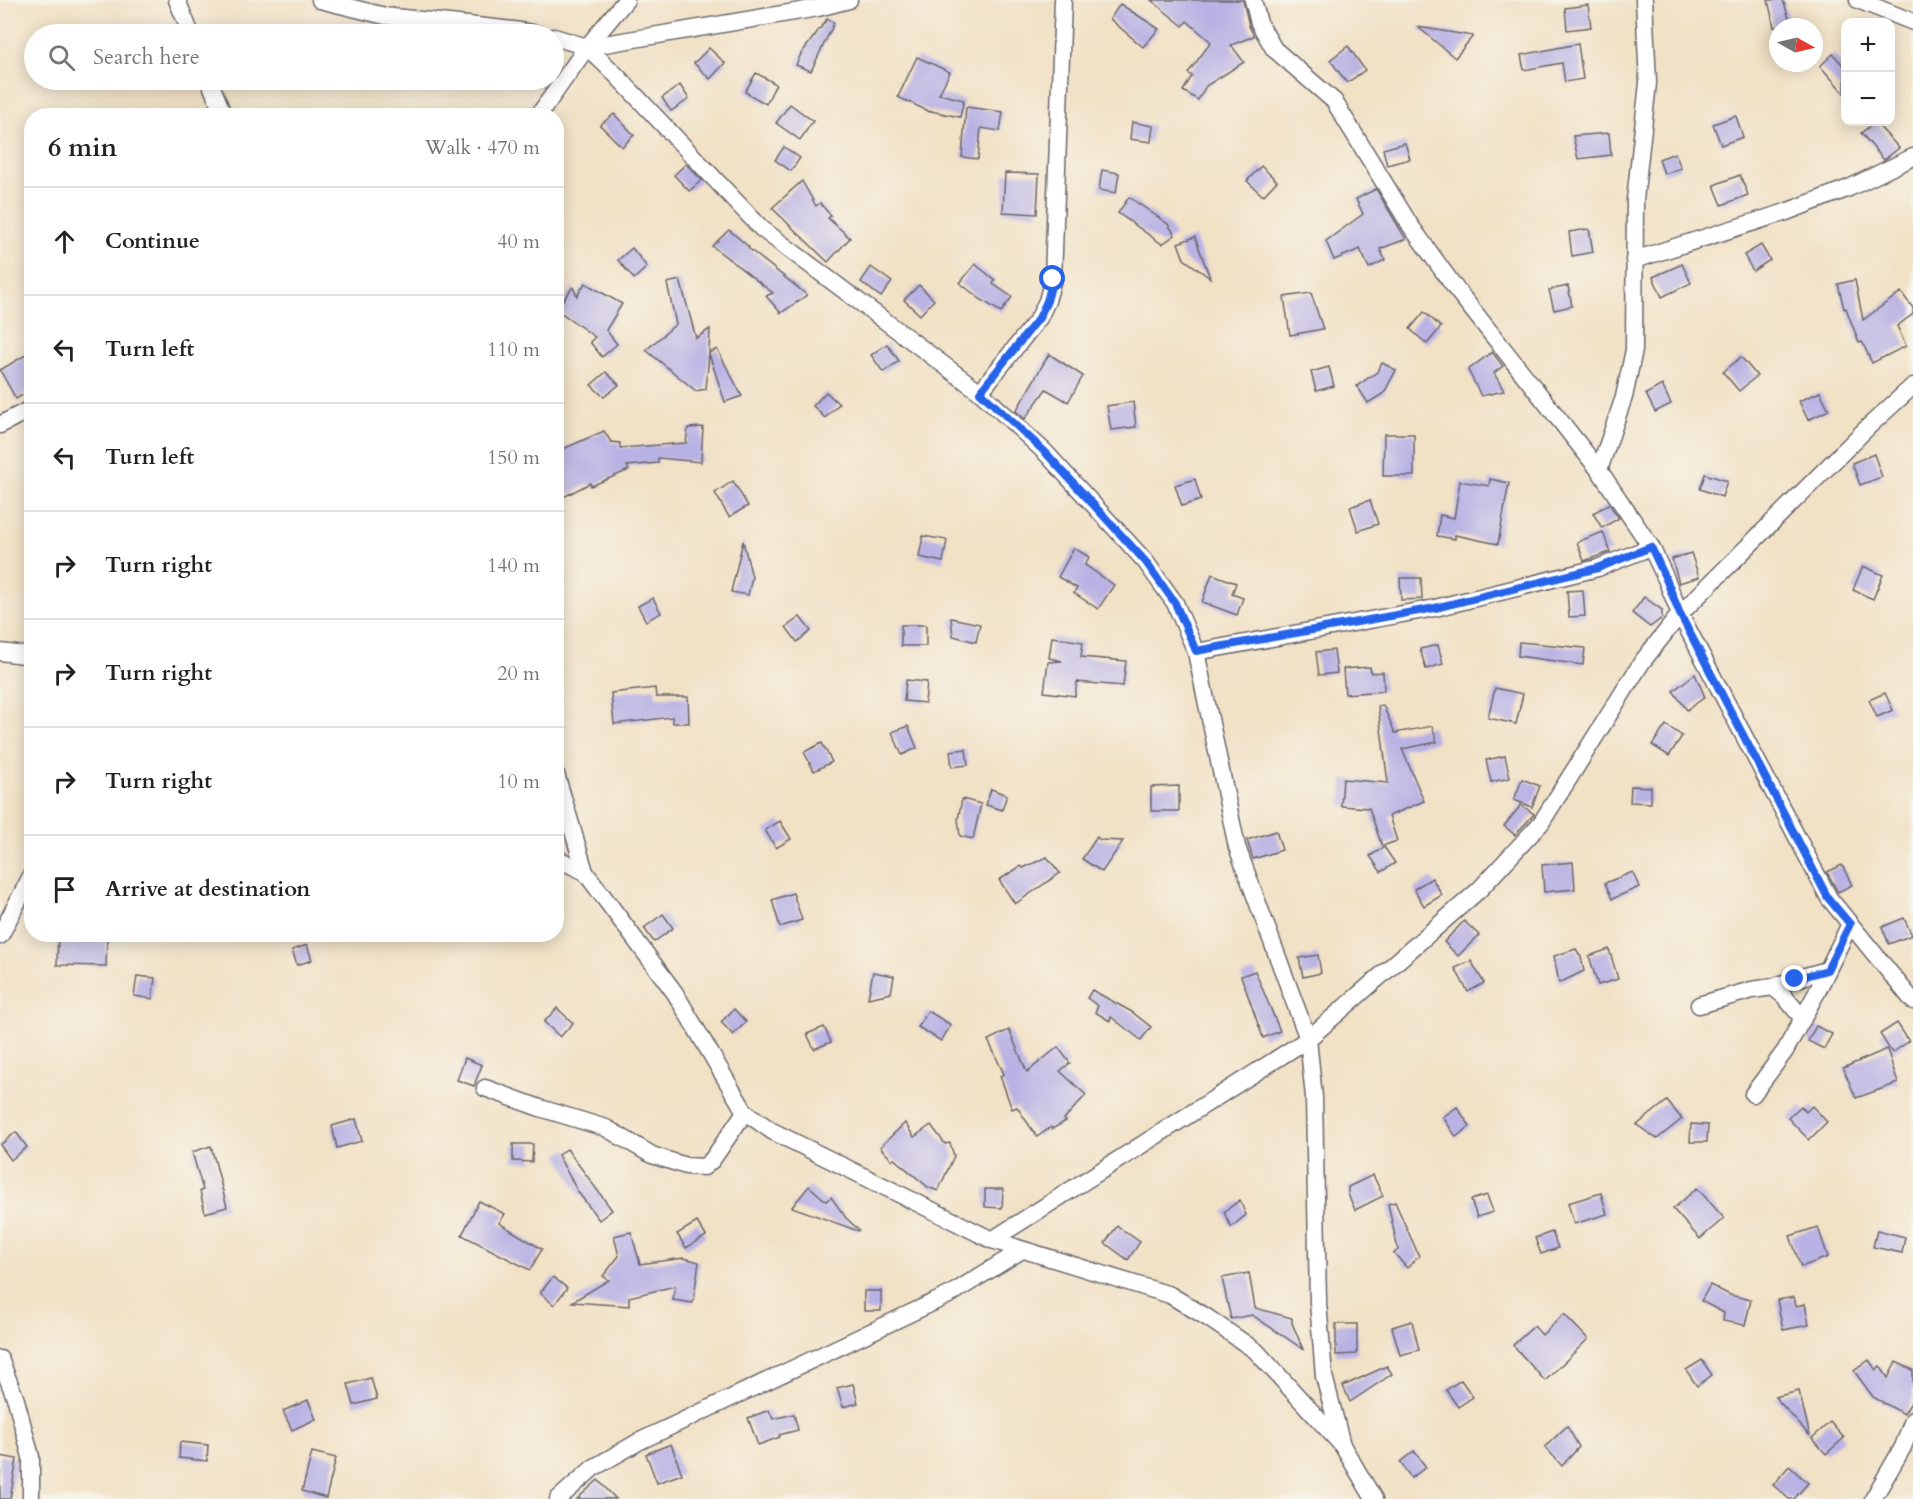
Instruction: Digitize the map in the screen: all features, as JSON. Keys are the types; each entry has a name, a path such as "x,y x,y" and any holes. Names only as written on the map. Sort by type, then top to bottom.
{"street":[{"path":"177,0 187,24"},
{"path":"320,0 385,16 458,24"},
{"path":"564,79 587,47 626,0"},
{"path":"564,40 587,47 818,9 849,0"},
{"path":"980,392 1039,318 1053,279 1063,0"},
{"path":"1253,0 1259,23 1274,49 1334,101 1410,225 1449,280 1599,470 1651,547 1680,614 1828,898 1913,1001"},
{"path":"1599,470 1624,397 1634,350 1635,200 1648,83 1644,0"},
{"path":"1858,0 1913,22"},
{"path":"587,47 762,229 980,392 1045,452 1145,561 1175,603 1196,651 1237,847 1308,1039 1314,1097 1318,1302 1324,1376 1342,1445"},
{"path":"213,90 221,108"},
{"path":"544,108 556,90"},
{"path":"1634,260 1786,212 1849,188 1913,157"},
{"path":"992,1240 1308,1039 1479,890 1541,823 1642,662 1680,614 1869,426 1913,386"},
{"path":"0,425 24,412"},
{"path":"1196,651 1435,608 1598,568 1651,547"},
{"path":"0,652 24,655"},
{"path":"564,801 585,872 675,993 745,1112 772,1131 992,1240 1170,1295 1208,1318 1256,1351 1342,1445 1374,1499"},
{"path":"564,862 585,872"},
{"path":"0,936 24,890"},
{"path":"1753,1094 1785,1051 1850,924"},
{"path":"1699,1005 1752,990 1773,987 1827,970"},
{"path":"1773,987 1784,996 1803,1019"},
{"path":"485,1088 606,1128 652,1155 686,1166 704,1167 712,1160 745,1112"},
{"path":"558,1499 593,1468 640,1441 951,1294 1022,1250"},
{"path":"0,1359 16,1400 30,1457 31,1499"},
{"path":"1873,1499 1903,1447 1913,1420"}],"building":[{"path":"1151,0 1243,0 1249,26 1254,36 1231,45 1244,62 1206,86 1198,100 1183,91 1192,76 1188,73 1211,42 1187,21 1183,26"},
{"path":"1768,0 1783,0 1789,18 1772,18"},
{"path":"1120,4 1159,29 1143,47 1110,19"},
{"path":"1588,5 1591,27 1567,30 1565,8"},
{"path":"827,19 834,23 811,71 796,65 801,54"},
{"path":"1418,27 1473,36 1455,58"},
{"path":"1578,44 1583,79 1565,82 1562,63 1524,70 1521,55"},
{"path":"1348,46 1365,70 1347,83 1330,60"},
{"path":"709,48 725,63 710,79 694,63"},
{"path":"1833,54 1841,63 1841,90 1823,69 1823,63"},
{"path":"917,57 950,72 939,94 964,100 960,117 930,112 898,97"},
{"path":"756,73 776,84 766,104 745,92"},
{"path":"680,85 689,99 671,111 662,98"},
{"path":"790,104 813,121 800,140 776,123"},
{"path":"966,107 1003,112 1000,131 981,128 978,159 962,157"},
{"path":"614,114 634,135 622,147 600,125"},
{"path":"1736,116 1743,137 1721,145 1713,124"},
{"path":"1132,122 1153,126 1151,142 1130,139"},
{"path":"1870,126 1879,126 1899,148 1884,160 1861,133"},
{"path":"1609,133 1611,155 1578,159 1573,136"},
{"path":"1405,143 1410,159 1387,165 1383,149"},
{"path":"784,147 800,158 791,171 775,160"},
{"path":"1675,153 1681,168 1664,174 1659,159"},
{"path":"686,164 702,180 689,191 674,175"},
{"path":"1261,166 1277,181 1263,196 1247,181"},
{"path":"1102,170 1119,173 1116,193 1099,190"},
{"path":"1005,173 1039,174 1037,214 1003,212"},
{"path":"1740,175 1748,195 1722,205 1714,185"},
{"path":"802,181 816,206 820,203 831,216 828,218 850,238 828,262 772,208"},
{"path":"1376,189 1406,239 1380,249 1385,260 1369,268 1360,249 1334,260 1326,241 1363,214 1356,199"},
{"path":"1129,197 1168,224 1175,235 1162,244 1118,213"},
{"path":"1589,229 1593,252 1572,256 1569,232"},
{"path":"729,230 807,295 781,313 766,296 773,293 712,246"},
{"path":"1195,237 1210,278 1184,259 1178,243"},
{"path":"1761,245 1770,260 1753,271 1744,255"},
{"path":"632,248 647,267 634,279 618,260"},
{"path":"975,264 995,280 993,284 1012,297 1001,312 960,283"},
{"path":"1682,264 1691,283 1662,297 1653,277"},
{"path":"871,267 892,282 881,297 861,282"},
{"path":"680,280 696,338 710,329 709,353 717,349 742,396 725,402 709,354 706,389 696,391 646,350 676,324 667,283"},
{"path":"1855,280 1863,320 1901,292 1913,308 1913,314 1897,326 1906,346 1872,363 1862,342 1859,343 1846,308 1844,309 1838,284"},
{"path":"585,283 622,304 606,330 617,344 602,357 590,342 595,337 564,315 564,299 573,287 577,296"},
{"path":"919,285 934,300 920,315 904,300"},
{"path":"1568,286 1572,306 1554,310 1549,290"},
{"path":"1311,293 1323,329 1290,335 1284,297"},
{"path":"1424,312 1441,327 1427,344 1410,329"},
{"path":"887,344 899,361 883,372 871,355"},
{"path":"1492,352 1503,366 1494,373 1504,391 1481,396 1468,370"},
{"path":"1049,354 1083,376 1068,402 1046,389 1025,419 1016,411"},
{"path":"24,356 24,394 16,399 0,370"},
{"path":"1741,357 1757,376 1739,391 1723,372"},
{"path":"1382,363 1396,370 1384,393 1368,403 1357,386 1377,372"},
{"path":"1329,367 1334,386 1316,391 1311,372"},
{"path":"606,372 619,385 604,397 591,385"},
{"path":"1662,385 1671,404 1655,412 1646,394"},
{"path":"826,392 839,404 825,418 813,406"},
{"path":"1820,392 1829,410 1808,420 1799,401"},
{"path":"1133,402 1136,427 1111,430 1107,406"},
{"path":"703,427 701,462 658,458 658,463 627,466 629,470 591,486 590,483 564,497 564,448 604,431 611,442 620,443 620,448 686,443 688,428"},
{"path":"1384,434 1414,434 1414,476 1383,476"},
{"path":"1874,454 1882,477 1860,485 1852,463"},
{"path":"1705,474 1727,481 1722,497 1700,489"},
{"path":"1195,479 1201,500 1182,506 1175,485"},
{"path":"1490,479 1509,483 1498,544 1455,535 1455,539 1437,536 1440,515 1454,518 1460,481 1489,486"},
{"path":"733,481 748,506 729,517 715,493"},
{"path":"1370,500 1378,524 1358,531 1350,507"},
{"path":"1609,504 1619,518 1602,528 1593,513"},
{"path":"1603,532 1610,552 1584,561 1577,542"},
{"path":"923,536 947,540 943,562 919,557"},
{"path":"743,541 752,577 748,595 731,592"},
{"path":"1074,548 1089,557 1085,565 1114,585 1098,609 1074,593 1077,588 1058,577"},
{"path":"1691,553 1699,577 1679,583 1672,559"},
{"path":"1863,566 1883,575 1873,599 1853,590"},
{"path":"1212,574 1236,583 1232,594 1243,598 1237,615 1202,602"},
{"path":"1400,578 1421,578 1422,599 1401,600"},
{"path":"1583,590 1585,616 1569,617 1567,591"},
{"path":"1644,597 1662,610 1662,618 1650,627 1632,613"},
{"path":"653,598 661,613 646,621 638,606"},
{"path":"800,617 811,631 797,642 786,627"},
{"path":"951,618 980,624 976,642 953,636"},
{"path":"901,625 926,625 926,646 901,646"},
{"path":"1052,637 1083,642 1081,657 1126,661 1123,686 1077,682 1075,696 1044,692 1048,662 1062,661 1049,658"},
{"path":"1519,642 1585,648 1583,665 1518,656"},
{"path":"1438,645 1443,664 1426,669 1420,649"},
{"path":"1334,650 1337,673 1319,675 1316,652"},
{"path":"1370,667 1371,673 1383,672 1384,691 1345,694 1343,669"},
{"path":"1695,674 1705,697 1687,710 1673,691"},
{"path":"906,680 927,682 925,703 904,701"},
{"path":"655,688 656,697 688,697 689,723 673,723 672,717 614,724 611,693"},
{"path":"1495,688 1523,694 1516,724 1488,718"},
{"path":"1885,693 1893,710 1877,717 1869,700"},
{"path":"1383,705 1395,733 1432,726 1437,742 1402,749 1424,801 1389,816 1397,841 1382,846 1369,808 1341,806 1343,779 1388,783 1378,706"},
{"path":"1666,725 1682,736 1669,756 1652,745"},
{"path":"908,726 917,748 902,755 892,732"},
{"path":"822,743 832,762 814,771 804,752"},
{"path":"966,749 968,765 952,767 950,751"},
{"path":"1505,756 1510,778 1491,782 1486,760"},
{"path":"1522,779 1540,786 1532,807 1514,800"},
{"path":"1179,786 1179,811 1151,811 1151,787"},
{"path":"1631,786 1651,787 1651,803 1630,802"},
{"path":"991,789 1007,795 1002,810 986,805"},
{"path":"962,799 981,804 973,839 960,836 958,819"},
{"path":"1521,805 1534,814 1515,835 1504,826"},
{"path":"780,821 791,839 776,848 765,830"},
{"path":"1276,831 1282,850 1253,859 1247,840"},
{"path":"1097,837 1100,840 1123,841 1102,872 1082,859"},
{"path":"1384,847 1395,863 1381,872 1370,856"},
{"path":"1047,857 1060,873 1015,904 999,880 1021,866 1023,868"},
{"path":"1573,862 1575,889 1544,892 1542,865"},
{"path":"1842,865 1852,885 1838,892 1827,872"},
{"path":"1633,872 1639,887 1612,899 1605,883"},
{"path":"1432,878 1442,895 1424,906 1414,889"},
{"path":"793,893 802,920 780,927 772,900"},
{"path":"663,914 673,928 654,942 644,928"},
{"path":"1904,918 1912,935 1889,944 1882,927"},
{"path":"1464,921 1479,935 1458,956 1444,942"},
{"path":"58,942 107,942 106,966 57,965"},
{"path":"307,945 312,960 297,965 292,950"},
{"path":"1576,949 1581,957 1584,971 1559,983 1554,956"},
{"path":"1609,949 1618,979 1598,985 1589,956"},
{"path":"1318,955 1321,973 1303,977 1299,958"},
{"path":"1471,961 1484,983 1468,992 1455,968"},
{"path":"1255,971 1280,1031 1263,1038 1241,976"},
{"path":"873,972 894,976 891,993 868,998"},
{"path":"137,976 155,978 152,999 134,996"},
{"path":"1092,990 1132,1012 1151,1027 1141,1040 1111,1017 1110,1021 1095,1012 1098,1006 1087,998"},
{"path":"557,1008 573,1023 560,1037 544,1022"},
{"path":"734,1009 746,1022 733,1035 721,1022"},
{"path":"928,1011 951,1025 941,1041 918,1027"},
{"path":"1897,1023 1909,1041 1892,1053 1880,1034"},
{"path":"1816,1026 1832,1034 1824,1049 1808,1041"},
{"path":"824,1027 831,1042 814,1049 807,1034"},
{"path":"1009,1030 1027,1072 1058,1047 1070,1063 1060,1071 1086,1095 1064,1119 1066,1121 1052,1129 1051,1127 1037,1137 1017,1107 1012,1109 1000,1076 1004,1074 988,1040"},
{"path":"1887,1049 1898,1083 1856,1098 1843,1068"},
{"path":"465,1058 482,1065 474,1086 457,1080"},
{"path":"1667,1101 1682,1119 1657,1139 1637,1125"},
{"path":"1801,1106 1806,1112 1812,1106 1827,1122 1809,1140 1788,1118"},
{"path":"1457,1107 1470,1126 1456,1137 1443,1117"},
{"path":"356,1119 362,1141 337,1148 332,1126"},
{"path":"905,1123 914,1137 931,1125 945,1144 950,1143 954,1156 938,1191 928,1187 894,1159 892,1160 880,1147"},
{"path":"1691,1124 1708,1125 1707,1142 1690,1142"},
{"path":"16,1132 27,1147 11,1160 0,1145"},
{"path":"513,1144 533,1144 532,1162 513,1161"},
{"path":"211,1146 227,1207 205,1213 200,1191 203,1190 192,1152"},
{"path":"567,1149 612,1210 599,1220 578,1192 558,1155"},
{"path":"1373,1175 1383,1196 1355,1210 1348,1194 1348,1187"},
{"path":"809,1186 826,1201 831,1197 846,1218 859,1230 792,1207"},
{"path":"1697,1188 1724,1218 1700,1239 1673,1209"},
{"path":"985,1189 1003,1189 1002,1208 985,1207"},
{"path":"1601,1193 1607,1214 1574,1224 1568,1203"},
{"path":"1487,1195 1493,1212 1477,1217 1471,1200"},
{"path":"1240,1200 1246,1215 1231,1227 1224,1212"},
{"path":"479,1201 505,1214 499,1223 542,1249 530,1270 462,1235"},
{"path":"1395,1202 1419,1256 1407,1268 1394,1253 1398,1250 1388,1204"},
{"path":"697,1222 706,1236 686,1248 677,1234"},
{"path":"1117,1226 1140,1242 1128,1260 1105,1243"},
{"path":"1818,1227 1828,1257 1801,1267 1790,1236"},
{"path":"1877,1230 1905,1237 1902,1253 1873,1247"},
{"path":"631,1232 640,1264 684,1258 699,1262 693,1303 673,1300 675,1286 629,1297 629,1306 572,1302 609,1280 603,1276 619,1256 614,1236"},
{"path":"1552,1232 1558,1248 1541,1254 1535,1238"},
{"path":"1249,1273 1255,1308 1292,1318 1303,1349 1252,1315 1231,1319 1222,1278"},
{"path":"553,1277 567,1288 554,1305 540,1293"},
{"path":"1710,1285 1730,1295 1751,1300 1745,1325 1723,1321 1724,1313 1701,1301"},
{"path":"864,1291 881,1291 881,1311 864,1311"},
{"path":"1794,1297 1796,1306 1805,1304 1809,1325 1783,1330 1777,1300"},
{"path":"1564,1314 1588,1339 1545,1381 1513,1345 1534,1326 1542,1335"},
{"path":"1412,1321 1419,1350 1400,1355 1392,1327"},
{"path":"1336,1324 1357,1324 1357,1354 1336,1355"},
{"path":"1702,1360 1712,1375 1697,1386 1686,1370"},
{"path":"1869,1360 1876,1370 1880,1366 1888,1378 1896,1362 1913,1370 1913,1399 1904,1414 1873,1397 1854,1371"},
{"path":"1387,1366 1392,1374 1350,1402 1343,1386"},
{"path":"371,1378 377,1399 354,1405 348,1384"},
{"path":"1461,1380 1473,1397 1458,1407 1446,1390"},
{"path":"853,1384 858,1403 843,1407 837,1388"},
{"path":"1799,1391 1810,1436 1775,1397"},
{"path":"308,1400 316,1419 292,1430 283,1411"},
{"path":"769,1410 773,1419 794,1414 798,1430 779,1435 780,1437 758,1445 748,1418"},
{"path":"1830,1422 1844,1438 1826,1454 1812,1438"},
{"path":"1567,1426 1579,1447 1562,1466 1545,1447"},
{"path":"180,1442 208,1445 207,1461 179,1458"},
{"path":"671,1444 682,1474 657,1483 646,1454"},
{"path":"1414,1451 1426,1467 1411,1478 1400,1462"},
{"path":"312,1452 336,1458 326,1498 302,1491"},
{"path":"0,1456 17,1459 10,1499 0,1499"},
{"path":"1789,1466 1808,1483 1794,1499 1789,1499 1773,1485"},
{"path":"598,1480 616,1499 577,1499"}],"route":[{"path":"1053,279 1039,318 980,392 1045,452 1145,561 1175,603 1196,651 1435,608 1598,568 1651,547 1680,614 1828,898 1850,924 1827,970 1795,979"}]}
